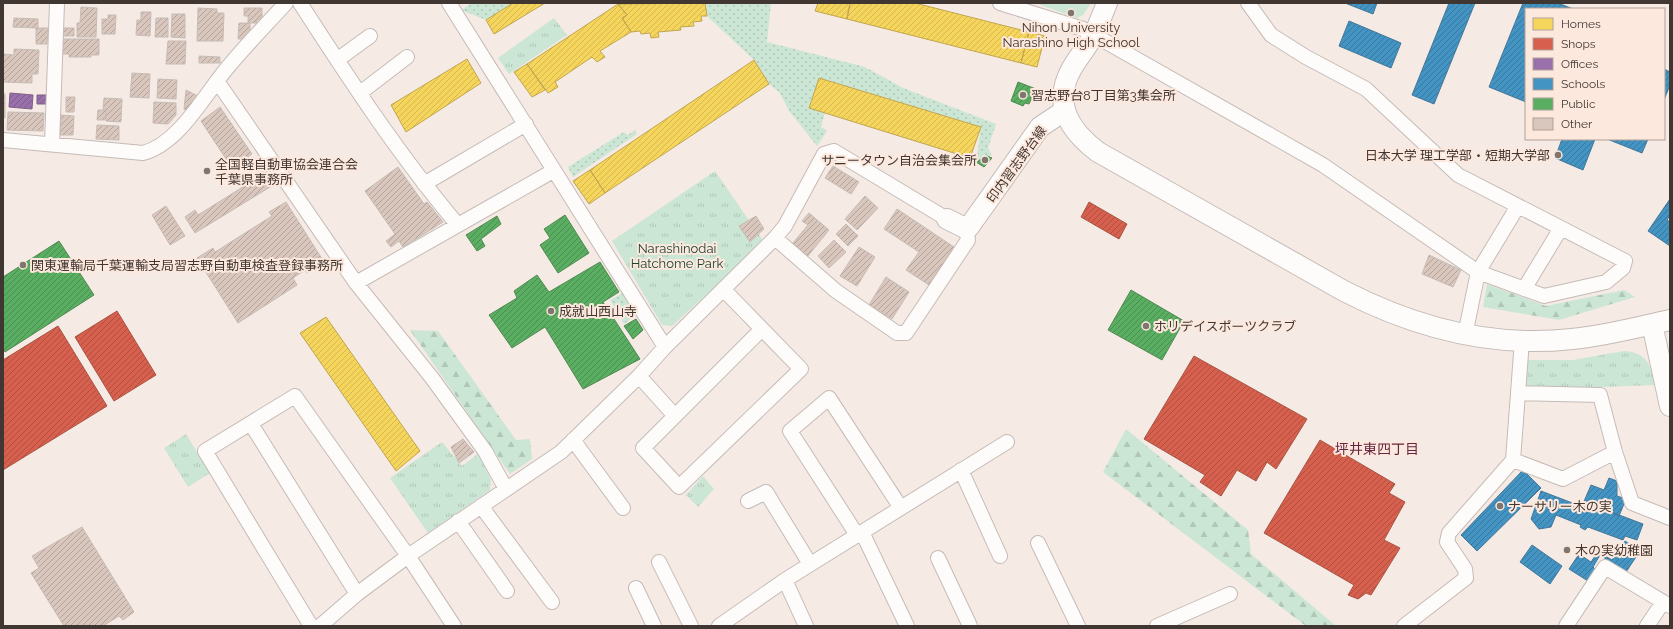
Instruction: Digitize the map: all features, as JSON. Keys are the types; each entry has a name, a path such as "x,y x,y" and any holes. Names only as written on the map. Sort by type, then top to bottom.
{"street":[{"path":"52,144 57,3"},
{"path":"3,140 143,153 160,147 181,127 217,81 286,3"},
{"path":"300,3 360,93 424,184 457,224"},
{"path":"448,3 526,124 553,171 665,347"},
{"path":"1000,3 1083,29 1094,35 1322,165 1478,272 1544,296 1606,282 1623,268 1625,261 1458,175 1366,89 1306,57 1271,35 1248,3"},
{"path":"1107,3 1094,35 1072,68 1065,84 1064,111 1078,134 1098,152 1344,291 1372,306 1413,322 1489,338 1522,340 1572,339 1661,322 1670,406"},
{"path":"338,60 370,36"},
{"path":"360,93 407,57"},
{"path":"217,81 356,283 432,378 485,451 506,489"},
{"name":"印内習志野台線","path":"970,224 1040,127 1064,111"},
{"path":"424,184 526,124"},
{"path":"320,626 357,594 408,556 561,452 639,376 665,347 775,238 785,226 824,154 834,151 947,219 970,224 968,240 906,333 897,333 836,291 775,238"},
{"path":"356,283 457,224 553,171"},
{"path":"1465,334 1478,272 1518,206"},
{"path":"1524,289 1561,228"},
{"path":"723,289 801,369 679,487 643,448 762,330"},
{"path":"1404,626 1466,578 1465,569 1447,542 1449,533 1513,460 1522,340"},
{"path":"639,376 675,416"},
{"path":"1518,393 1600,395 1615,452 1632,503 1670,518"},
{"path":"311,626 205,451 295,396 408,556 454,626"},
{"path":"901,508 828,398 790,431 859,534 907,626"},
{"path":"251,424 357,594"},
{"path":"573,440 623,508"},
{"path":"719,626 784,580 1007,442"},
{"path":"1513,460 1563,479 1615,452"},
{"path":"962,470 1000,556"},
{"path":"748,501 766,492 810,564"},
{"path":"481,506 552,602"},
{"path":"458,521 507,591"},
{"path":"1038,543 1078,626"},
{"path":"938,558 970,626"},
{"path":"660,562 691,626"},
{"path":"1566,626 1605,566 1667,604 1647,626"},
{"path":"784,580 806,626"},
{"path":"636,588 654,626"},
{"path":"1157,626 1230,594"}],"green space":[{"path":"472,3 513,3 486,20 461,10"},
{"path":"705,3 771,3 767,42 865,67 903,88 996,124 988,148 992,155 976,162 981,127 820,78 809,108 825,113 821,127 827,131 817,146 790,112 779,92 769,84 754,60 707,16"},
{"name":"Nihon University Narashino High School","path":"1035,3 1091,3 1083,15 1077,18"},
{"path":"554,18 567,35 509,74 498,58"},
{"path":"635,130 637,134 573,177 568,167 624,132 628,135"},
{"name":"Narashinodai Hatchome Park","path":"715,171 764,242 672,326 662,325 612,241"},
{"path":"1487,284 1546,306 1624,290 1635,297 1559,320 1483,307"},
{"path":"623,293 636,315 624,324 610,300"},
{"path":"410,330 438,331 516,440 530,439 532,459 510,474"},
{"path":"1624,351 1638,354 1647,361 1652,372 1655,385 1525,390 1528,360 1573,360"},
{"path":"1126,429 1248,530 1251,554 1336,626 1306,626 1103,472"},
{"path":"186,434 210,473 188,487 164,448"},
{"path":"442,442 462,466 479,453 491,480 490,490 428,533 390,478"},
{"path":"703,476 714,489 698,507 686,495"}],"building: Homes":[{"path":"513,3 545,3 494,34 486,20"},
{"path":"705,3 707,16 701,16 702,21 693,22 694,26 680,27 681,30 658,32 659,37 651,38 650,33 641,34 640,31 631,32 622,18 627,15 618,4"},
{"path":"818,3 850,3 847,19 815,11"},
{"path":"850,3 915,3 1029,32 1021,63 847,19"},
{"path":"618,4 627,15 622,18 631,32 600,51 605,57 597,62 592,57 555,82 558,87 548,93 527,64"},
{"path":"1029,32 1045,36 1037,67 1021,63"},
{"path":"467,59 481,83 406,132 391,105"},
{"path":"754,60 769,84 605,193 590,170"},
{"path":"527,64 545,90 532,97 514,72"},
{"path":"819,78 981,127 970,158 809,108"},
{"path":"590,170 605,193 589,204 573,181"},
{"path":"326,317 420,451 396,471 300,333"}],"building: Shops":[{"path":"1089,202 1127,224 1119,239 1081,217"},
{"path":"117,311 156,375 114,401 75,337"},
{"path":"58,326 107,406 3,470 3,360"},
{"path":"1194,356 1307,419 1276,469 1267,462 1256,481 1237,470 1221,496 1200,482 1205,475 1144,439"},
{"path":"1320,440 1395,484 1389,493 1405,502 1384,540 1400,548 1371,595 1366,593 1358,599 1348,595 1354,585 1264,533"}],"building: Offices":[{"path":"10,93 33,95 32,109 9,107"},
{"path":"37,95 46,95 46,104 37,104"}],"building: Schools":[{"path":"1345,3 1377,3 1373,14"},
{"path":"1449,3 1475,3 1434,104 1412,95"},
{"path":"1523,3 1558,3 1570,8 1525,8 1525,102 1489,87"},
{"path":"1349,21 1401,43 1391,68 1339,46"},
{"path":"1665,70 1670,72 1670,85 1665,98"},
{"path":"1562,140 1595,140 1583,170 1555,158"},
{"path":"1610,140 1648,140 1642,153"},
{"path":"1670,199 1670,215 1667,220 1670,222 1670,246 1648,231"},
{"name":"ナーサリー木の実","path":"1523,470 1541,488 1477,551 1461,535"},
{"path":"1609,478 1617,481 1617,496 1626,499 1619,516 1598,507 1596,512 1582,506 1591,485 1604,490"},
{"path":"1541,491 1596,512 1598,507 1643,524 1637,540 1625,536 1623,540 1588,527 1585,530 1580,527 1581,525 1556,515 1551,527 1539,529 1531,519"},
{"path":"1625,541 1640,551 1626,572 1600,555 1593,567 1595,569 1588,581 1569,569 1579,554 1591,562 1597,553 1590,549 1594,544 1602,549 1600,553 1612,560"},
{"path":"1532,545 1562,566 1550,584 1520,562"}],"building: Public":[{"name":"習志野台8丁目第3集会所","path":"1018,82 1036,89 1029,104 1025,103 1023,106 1011,101"},
{"name":"サニータウン自治会集会所","path":"987,156 992,158 984,167 976,162"},
{"path":"565,215 589,253 558,273 540,245 550,238 544,229"},
{"path":"497,216 501,224 481,239 485,246 477,251 466,235"},
{"path":"59,241 94,295 5,352 3,348 3,277"},
{"path":"600,262 619,292 603,302 640,359 583,389 545,327 512,348 489,315 517,298 514,291 537,275 549,292"},
{"name":"ホリデイスポーツクラブ","path":"1131,290 1184,321 1162,360 1108,330"},
{"path":"636,319 643,330 633,339 624,326"}],"building: Other":[{"path":"81,7 97,8 96,37 77,37 77,23 80,23"},
{"path":"198,8 217,9 217,13 224,13 223,41 197,41"},
{"path":"244,8 262,8 262,20 257,20 257,23 248,23 248,16 244,16"},
{"path":"141,12 151,12 150,36 136,35 137,20 141,20"},
{"path":"172,14 185,14 185,38 171,37"},
{"path":"108,15 116,15 115,34 102,34 102,19 108,19"},
{"path":"14,18 38,19 38,28 48,28 47,44 36,44 36,28 13,27"},
{"path":"156,18 168,18 168,37 155,37"},
{"path":"239,23 250,23 250,35 245,39 238,39"},
{"path":"61,28 74,28 74,36 61,36"},
{"path":"62,39 99,39 99,55 91,55 91,57 69,57 69,54 62,54"},
{"path":"168,41 186,41 185,64 166,64"},
{"path":"14,49 39,50 38,74 32,74 32,83 3,82 3,54 14,55"},
{"path":"199,56 220,57 220,63 199,63"},
{"path":"132,73 150,74 149,98 130,97"},
{"path":"158,79 177,80 176,99 157,98"},
{"path":"186,90 198,96 186,110 184,109"},
{"path":"3,94 5,94 5,118 3,118"},
{"path":"66,97 75,97 74,112 66,112"},
{"path":"104,98 122,99 121,122 106,121 106,110 103,110"},
{"path":"154,102 176,103 176,115 168,124 153,123"},
{"path":"220,107 252,154 232,168 201,121"},
{"path":"98,110 106,110 105,120 97,120"},
{"path":"8,112 44,113 43,131 7,130"},
{"path":"61,115 74,116 73,135 60,135"},
{"path":"97,125 119,126 119,140 96,139"},
{"path":"833,166 859,182 851,194 825,178"},
{"path":"264,167 275,184 195,233 185,217 195,210 198,215 257,178 255,174"},
{"path":"398,167 424,204 427,202 443,222 403,247 399,241 391,247 386,241 395,234 365,191"},
{"path":"865,196 878,208 857,230 845,219"},
{"path":"286,202 324,262 307,273 305,270 293,278 297,285 238,323 197,258 213,248 215,252 272,216 269,212"},
{"path":"166,206 185,236 170,245 152,215"},
{"path":"897,209 954,247 929,285 906,270 919,252 884,229"},
{"path":"809,213 829,230 807,257 792,244 808,225 802,221"},
{"path":"756,216 764,229 750,242 739,226"},
{"path":"846,224 858,236 848,246 836,234"},
{"path":"834,240 846,252 829,268 818,256"},
{"path":"859,247 875,257 857,286 840,276"},
{"path":"1429,255 1461,270 1453,287 1422,274"},
{"path":"886,277 909,292 892,319 869,305"},
{"path":"463,439 474,452 459,463 451,447"},
{"path":"82,527 134,612 123,620 119,616 103,626 64,626 31,573 39,568 32,556"}],"place":[{"name":"Nihon University Narashino High School","path":"1071,13"},
{"name":"習志野台8丁目第3集会所","path":"1023,95"},
{"name":"日本大学 理工学部・短期大学部","path":"1558,155"},
{"name":"サニータウン自治会集会所","path":"985,160"},
{"name":"全国軽自動車協会連合会 千葉県事務所","path":"207,171"},
{"name":"関東運輸局千葉運輸支局習志野自動車検査登録事務所","path":"23,265"},
{"name":"成就山西山寺","path":"551,311"},
{"name":"ホリデイスポーツクラブ","path":"1146,326"},
{"name":"ナーサリー木の実","path":"1500,506"},
{"name":"木の実幼稚園","path":"1567,550"}],"district":[{"name":"坪井東四丁目","path":"1377,449"}]}
